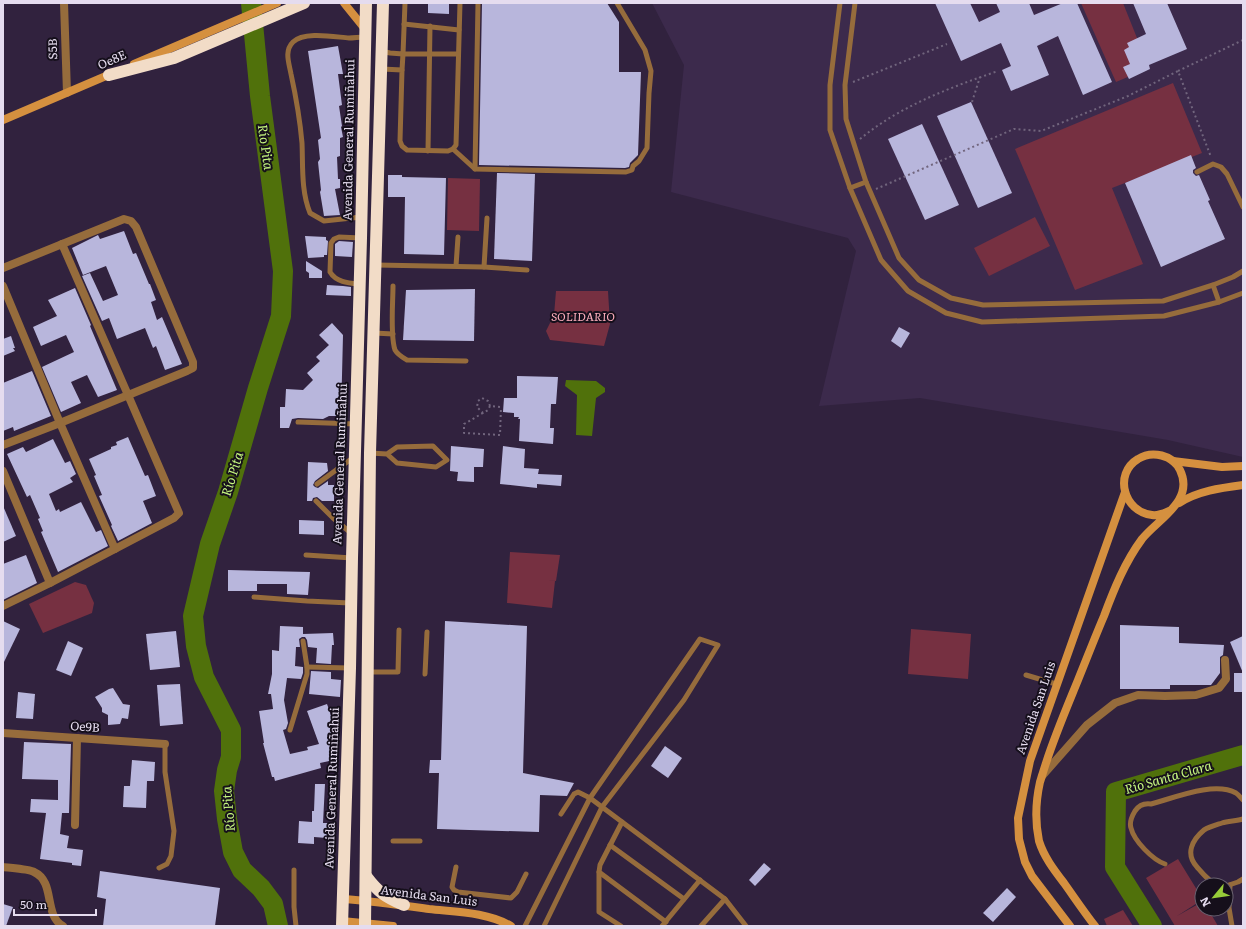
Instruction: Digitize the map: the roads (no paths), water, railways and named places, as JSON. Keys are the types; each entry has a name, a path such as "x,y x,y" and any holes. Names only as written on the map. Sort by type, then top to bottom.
{"highway":[{"path":"108,75 174,58 304,3"},
{"name":"Avenida General Rumiñahui","path":"342,923 350,668 366,3"},
{"path":"365,925 370,453 383,3"},
{"path":"366,876 376,889 389,899 404,905"}],"street":[{"name":"S5B","path":"64,3 67,93"},
{"name":"Oe8E","path":"3,120 276,3"},
{"path":"344,3 365,33"},
{"path":"3,268 124,219 131,221 136,227 193,362 193,368 187,371 3,445"},
{"path":"3,606 174,518 179,513 62,244"},
{"path":"3,286 114,549"},
{"path":"1095,926 1046,858 1037,826 1037,805 1040,782 1051,748 1115,588 1129,559 1144,538 1178,503 1183,495 1183,476 1173,461 1164,456 1155,454 1146,455 1137,459 1130,465 1124,483 1128,501 1143,513 1153,515 1162,514 1171,510"},
{"path":"1173,461 1222,467 1243,466"},
{"path":"3,471 50,583"},
{"path":"1178,503 1200,493 1243,485"},
{"name":"Avenida San Luis","path":"1070,926 1032,876 1025,862 1019,839 1018,818 1030,761 1125,492"},
{"path":"1042,776 1086,725 1115,703 1138,695 1196,695 1219,688 1226,679 1225,660"},
{"name":"Oe9B","path":"3,733 165,744"},
{"path":"75,825 77,738"},
{"path":"3,867 34,872 43,879 48,891 54,916 60,925 63,926"},
{"name":"Avenida San Luis","path":"343,899 365,900 480,915 504,922 511,926"},
{"path":"342,923 393,926"}],"lane":[{"path":"405,3 400,141 402,146 407,150 448,151 453,149 456,145 460,3"},
{"path":"475,169 478,3"},
{"path":"453,149 475,169 626,172 632,170 633,166 639,161 647,148 651,71 645,50 617,3"},
{"path":"840,3 830,85 830,130 850,188 881,260 908,291 946,313 982,322 1164,316 1219,302 1243,293"},
{"path":"855,3 845,85 846,119 866,182 899,258 919,280 951,298 983,305 1163,301 1213,285 1233,277 1243,271"},
{"path":"404,24 459,30"},
{"path":"428,150 430,26"},
{"path":"361,217 324,221 310,213 305,194 302,142 288,49 293,42 299,38 312,35 352,38 365,33"},
{"path":"381,51 403,54 458,54"},
{"path":"380,69 402,70"},
{"path":"1197,172 1213,164 1221,167 1227,174 1243,207"},
{"path":"850,188 866,182"},
{"path":"484,267 487,218"},
{"path":"359,284 335,279 330,272 331,243 334,239 339,237 361,238"},
{"path":"456,266 458,237"},
{"path":"375,266 456,266 527,270"},
{"path":"1213,285 1219,302"},
{"path":"393,286 393,334 395,350 400,357 407,360 466,361"},
{"path":"373,333 393,334"},
{"path":"298,422 356,424"},
{"path":"370,453 387,454 397,447 433,446 447,460 436,467 397,463 387,454"},
{"path":"317,484 355,456"},
{"path":"316,501 333,518 353,534"},
{"path":"306,555 352,558"},
{"path":"254,597 351,603"},
{"path":"368,672 398,672 400,630"},
{"path":"425,674 427,632"},
{"path":"525,926 590,798 700,639 718,645 684,700 602,807 544,926"},
{"path":"290,730 307,674 304,641"},
{"path":"307,667 350,668"},
{"path":"1026,675 1056,684"},
{"path":"159,868 167,864 171,856 174,831 165,772 165,744"},
{"path":"1165,864 1159,862 1140,844 1130,828 1131,818 1137,807 1204,790 1224,789 1237,794 1243,800"},
{"path":"561,814 574,794 578,792 590,798 725,899 746,926"},
{"path":"1207,877 1194,864 1190,854 1192,844 1205,830 1223,822 1243,819"},
{"path":"621,926 599,912 599,872 600,865 622,822"},
{"path":"393,841 420,841"},
{"path":"610,845 684,899"},
{"path":"456,867 452,887 454,890 458,892 511,898 517,892 526,874"},
{"path":"294,870 294,907 296,926"},
{"path":"599,872 664,924 700,880"},
{"path":"701,926 725,899"}],"waterway":[{"name":"Río Pita","path":"251,3 260,96 283,271 281,316 258,388 228,492 210,544 193,616 196,646 204,677 231,730 231,757 227,770 224,791 233,852 242,870 261,888 273,904 278,926"},
{"name":"Río Santa Clara","path":"1152,926 1115,867 1116,792 1243,755"}],"park label":[{"name":"SOLIDARIO","path":"583,317"}]}
